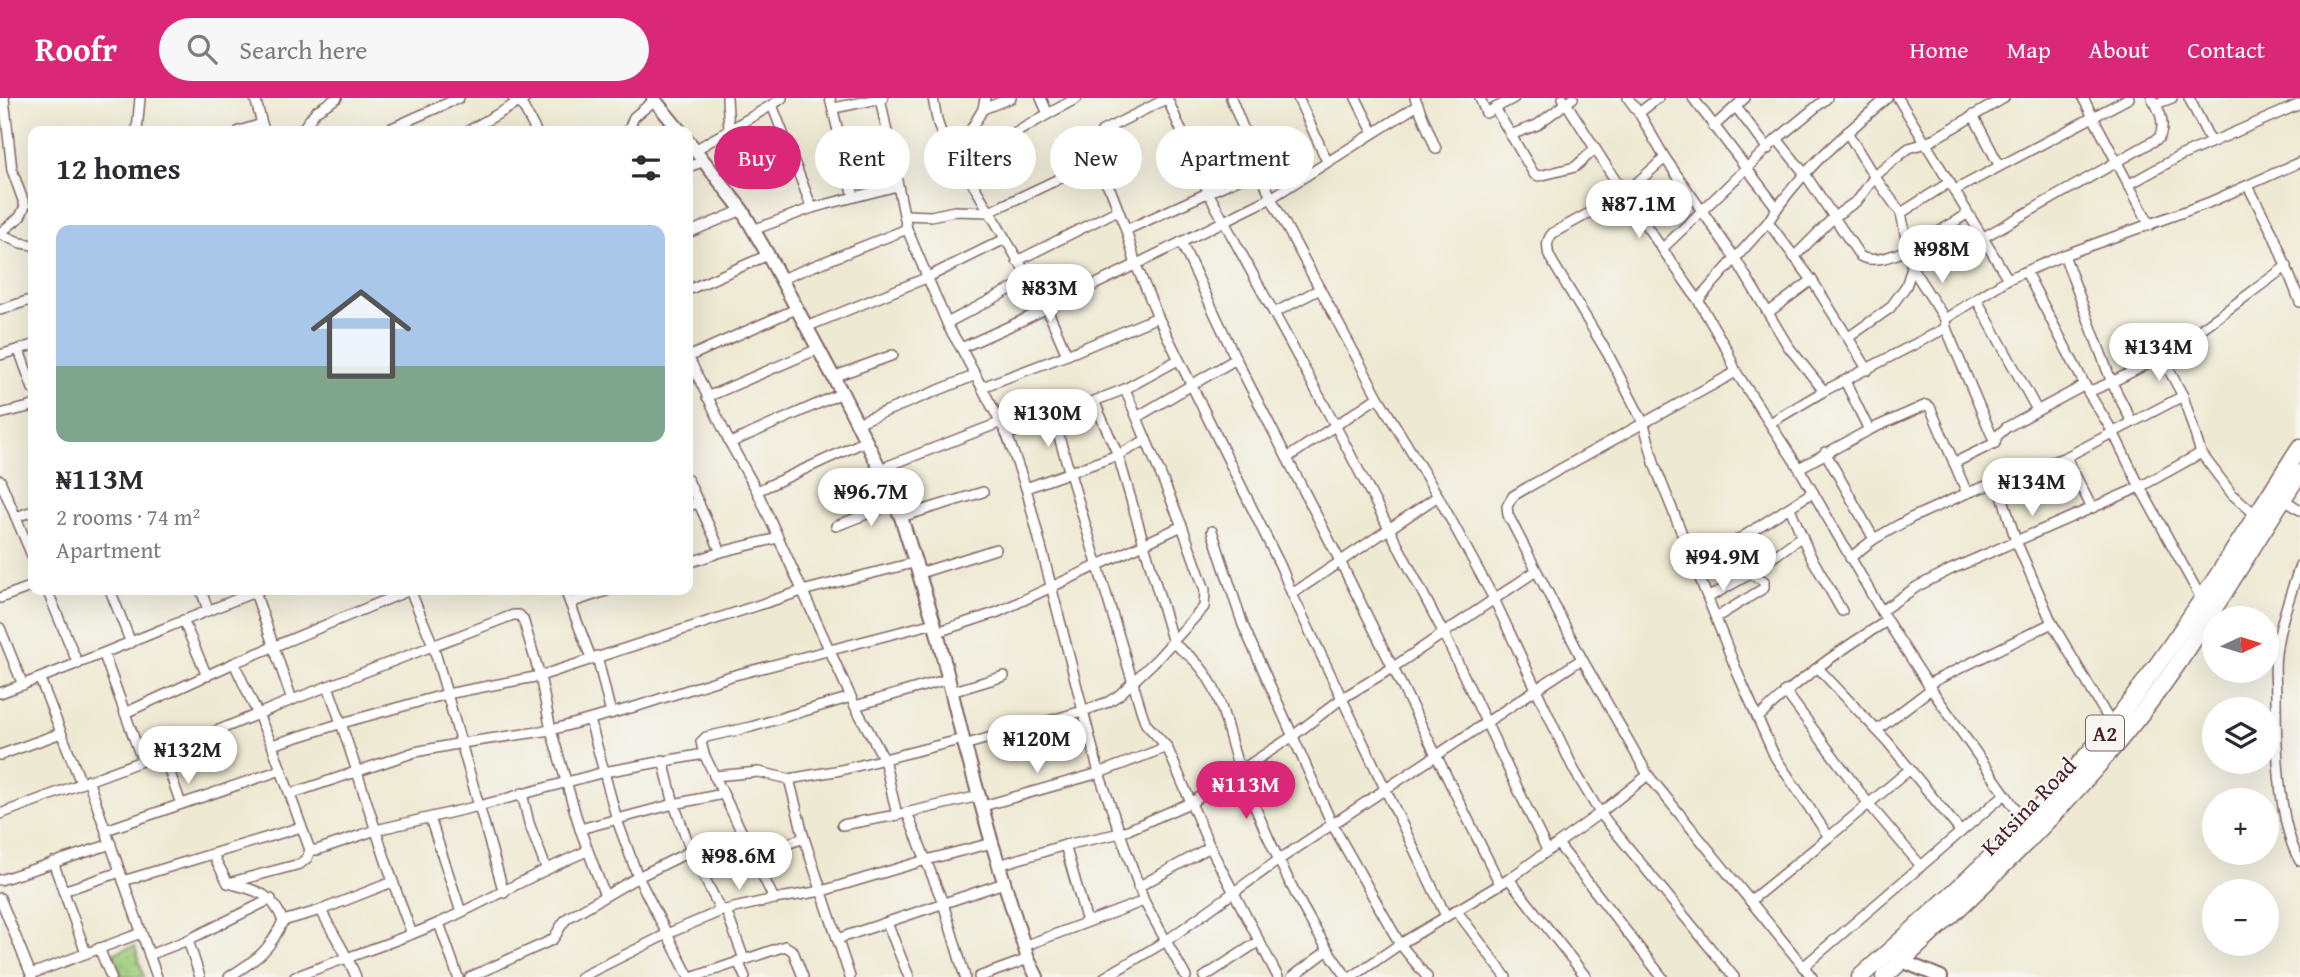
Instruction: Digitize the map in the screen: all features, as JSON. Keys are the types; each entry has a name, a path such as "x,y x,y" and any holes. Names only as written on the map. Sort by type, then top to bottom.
{"highway":[{"name":"A2","path":"1860,977 1896,955 2080,764 2169,649 2300,447"},
{"name":"Katsina Road","path":"1884,977 1896,955 1998,870 2103,758 2174,669 2300,472"}],"street":[{"path":"4,98 12,170 24,206 20,217 0,234 28,244"},
{"path":"137,126 140,98"},
{"path":"255,98 262,126"},
{"path":"304,126 316,111 337,98"},
{"path":"396,126 459,98"},
{"path":"727,98 729,126"},
{"path":"736,126 782,98"},
{"path":"830,98 854,197"},
{"path":"834,108 881,98 886,126"},
{"path":"933,98 939,126"},
{"path":"973,126 983,109 985,98"},
{"path":"983,109 1011,98"},
{"path":"1041,98 1048,114"},
{"path":"1027,126 1077,98"},
{"path":"1112,126 1168,98 1209,194 1335,425 1443,632 1547,850"},
{"path":"1231,98 1242,126"},
{"path":"1298,98 1327,161"},
{"path":"1356,98 1373,132"},
{"path":"1480,98 1486,113 1514,98"},
{"path":"1628,98 1665,159 1735,258 1788,346 1824,391"},
{"path":"1639,113 1658,98"},
{"path":"1693,98 1777,208"},
{"path":"1713,127 1745,98"},
{"path":"1698,300 1768,222 1805,174 1847,132 1887,98"},
{"path":"1898,98 2008,279"},
{"path":"1794,257 1834,218 1858,200 1875,176 1909,148 1927,144 2004,98"},
{"path":"2083,98 2150,225"},
{"path":"1901,213 2129,98"},
{"path":"1982,238 2159,138 2163,126 2154,101 2172,98"},
{"path":"2189,98 2211,142"},
{"path":"476,126 520,99 534,126"},
{"path":"630,126 634,117 654,99 676,126"},
{"path":"1663,248 1823,99"},
{"path":"1510,135 1536,125 1568,100 1595,149 1698,300 1727,350 1735,372 1799,467 1887,621 2025,822"},
{"path":"961,348 1047,309 1271,198 1416,101 1436,149"},
{"path":"772,104 813,208"},
{"path":"2128,185 2180,156 2300,104"},
{"path":"1736,107 1768,149"},
{"path":"1495,108 1534,174 1539,176 1575,167 1595,149"},
{"path":"1973,115 1999,165"},
{"path":"1847,132 1901,213 1912,268 1946,324 1995,443"},
{"path":"693,144 714,136"},
{"path":"1777,139 1805,174 1860,256 1866,259 1873,260 1909,250 1967,214"},
{"path":"693,147 742,210 768,255 842,393 901,517 935,628 963,742 992,843 1026,952 1037,977"},
{"path":"1665,159 1625,194 1553,233 1547,247 1549,256 1609,356 1644,424 1655,466 1738,674 1781,767 1829,837"},
{"path":"693,165 705,161"},
{"path":"1770,424 1946,324 2008,279 2064,255 2150,225 2248,186 2300,162"},
{"path":"905,215 930,216 954,211 989,212 1050,183"},
{"path":"2248,186 2287,266 2300,302"},
{"path":"753,230 813,208 885,189"},
{"path":"898,189 907,229 926,278 1007,435 1026,488 1099,772 1138,887 1186,977"},
{"path":"977,189 1028,281 1047,309 1067,355"},
{"path":"1110,189 1136,265 1158,317 1281,566 1384,791 1446,916"},
{"path":"1126,230 1219,189"},
{"path":"1267,189 1378,397 1438,496 1494,599 1574,770 1600,813 1734,977"},
{"path":"693,231 742,210"},
{"path":"1017,261 1118,210"},
{"path":"1768,222 1812,280 1868,370"},
{"path":"781,279 907,229"},
{"path":"806,327 926,278 1004,239"},
{"path":"1181,242 1236,359 1340,561 1500,884"},
{"path":"693,288 768,255"},
{"path":"2064,255 2112,383 2132,422"},
{"path":"1954,463 1995,443 2000,432 2037,410 2087,388 2112,383 2162,357 2287,266"},
{"path":"1849,337 1890,308 1906,286 1912,268"},
{"path":"2026,272 2202,600"},
{"path":"1769,312 1812,280"},
{"path":"947,323 1028,281"},
{"path":"1273,313 1320,289"},
{"path":"1977,300 2037,410"},
{"path":"0,310 28,301"},
{"path":"693,355 796,309"},
{"path":"982,387 1158,317"},
{"path":"0,355 28,347"},
{"path":"707,397 818,349"},
{"path":"19,350 28,375"},
{"path":"833,377 892,355"},
{"path":"2162,357 2183,396 2201,453 2232,494 2256,515"},
{"path":"1137,417 1236,359"},
{"path":"1007,435 1125,388 1178,360"},
{"path":"693,368 757,491 855,706 884,760 902,814 926,860 943,903 965,977"},
{"path":"1735,372 1513,496 1507,506 1508,515 1582,659 1648,775 1812,977"},
{"path":"857,423 976,375"},
{"path":"1845,381 1869,430"},
{"path":"714,776 760,772 789,779 832,772 1083,711 1108,702 1133,682 1173,643 1204,607 1206,598 1182,526 1125,388"},
{"path":"730,443 842,393"},
{"path":"1850,558 1874,539 1911,518 1966,493 2066,457 2183,396"},
{"path":"1287,458 1378,397"},
{"path":"1094,401 1118,455 1173,643 1195,661 1207,676 1222,708 1240,771 1280,859 1327,951 1350,977 1509,879 1648,775"},
{"path":"1799,467 1869,430 1926,405 1930,407 1966,493"},
{"path":"0,414 28,407"},
{"path":"1053,417 1146,724 1167,747 1210,847 1278,977"},
{"path":"880,469 999,423"},
{"path":"1026,488 1118,455 1146,440"},
{"path":"757,491 866,441"},
{"path":"1825,452 1874,539"},
{"path":"1881,611 1918,586 2140,487 2201,453"},
{"path":"2066,457 2092,508"},
{"path":"0,480 28,546"},
{"path":"1998,482 2016,541 2052,623 2112,725"},
{"path":"693,490 721,552"},
{"path":"901,517 984,492"},
{"path":"1697,566 1813,492"},
{"path":"1292,594 1438,496"},
{"path":"2283,499 2300,510"},
{"path":"693,505 699,503"},
{"path":"836,526 895,503"},
{"path":"1790,508 1842,611"},
{"path":"16,517 28,513"},
{"path":"290,794 415,752 551,730 731,676 998,612 1182,526"},
{"path":"1212,531 1243,625 1332,824 1400,944 1427,977"},
{"path":"1709,597 1750,574 1802,536"},
{"path":"693,561 778,538"},
{"path":"272,745 447,694 540,676 802,591 996,549"},
{"path":"2300,565 2276,654 2277,757 2286,816 2294,851 2300,860"},
{"path":"999,865 1065,845 1121,833 1192,802 1293,736 1341,699 1536,571"},
{"path":"1717,617 1764,588 1764,580 1750,574"},
{"path":"0,598 28,588"},
{"path":"49,595 78,664"},
{"path":"112,595 131,643"},
{"path":"203,595 208,610"},
{"path":"0,693 104,655 247,595"},
{"path":"258,595 292,699"},
{"path":"125,713 234,663 398,595"},
{"path":"412,595 433,645 504,893"},
{"path":"567,595 594,657 611,714"},
{"path":"570,603 594,595"},
{"path":"0,814 163,753 292,699 519,615 523,619 540,676 551,730 580,829 605,896"},
{"path":"183,620 207,676"},
{"path":"1758,718 1785,691 1839,651 1887,621"},
{"path":"1877,730 1930,687 2052,623"},
{"path":"0,628 23,685"},
{"path":"104,655 142,760"},
{"path":"1105,977 1166,941 1280,859 1582,659"},
{"path":"228,883 300,864 307,858 310,850 272,745 234,663"},
{"path":"1818,668 1877,730 1961,832"},
{"path":"855,706 949,685 1004,677"},
{"path":"40,679 61,733 106,830 157,977"},
{"path":"328,686 358,772 391,883 412,934"},
{"path":"1785,691 1868,803 1921,866"},
{"path":"774,898 741,834 701,745 706,737 751,727 851,696"},
{"path":"590,720 617,820 638,877 691,977 788,946 793,951 803,977"},
{"path":"0,755 61,733"},
{"path":"842,825 981,801 1099,772 1167,747"},
{"path":"163,753 181,804"},
{"path":"310,850 376,830 479,806 604,772 704,754"},
{"path":"663,760 674,804 691,851 724,911 746,977"},
{"path":"106,830 281,769"},
{"path":"1750,901 1909,770"},
{"path":"789,779 804,838 850,977"},
{"path":"522,793 529,823 546,868"},
{"path":"580,829 723,794"},
{"path":"1803,967 2004,795"},
{"path":"430,818 461,912"},
{"path":"63,891 213,855 301,827"},
{"path":"470,977 552,940 564,921 638,877 691,851 741,834"},
{"path":"752,856 804,838"},
{"path":"581,977 667,934 724,911 774,898 822,891 992,843"},
{"path":"0,880 111,844"},
{"path":"1558,844 1662,977"},
{"path":"1065,845 1087,922"},
{"path":"1138,887 1210,847"},
{"path":"295,977 439,923 504,893 546,868 587,851"},
{"path":"213,855 228,883 257,891 271,899 279,909 283,921 264,954 229,977"},
{"path":"52,862 86,953"},
{"path":"1509,879 1586,977"},
{"path":"283,921 321,910 391,883"},
{"path":"837,939 1004,883"},
{"path":"0,898 31,975 141,933"},
{"path":"149,955 188,940 271,899"},
{"path":"979,977 1087,922 1144,901"},
{"path":"321,910 349,956 356,977"},
{"path":"1456,910 1506,977"},
{"path":"439,923 458,977"},
{"path":"887,923 909,977"},
{"path":"188,940 200,977"},
{"path":"1204,977 1258,942"},
{"path":"99,948 111,977"},
{"path":"1292,977 1327,951"},
{"path":"1896,955 1941,977"}],"green space":[{"path":"135,946 144,977 122,977 113,953"}]}
